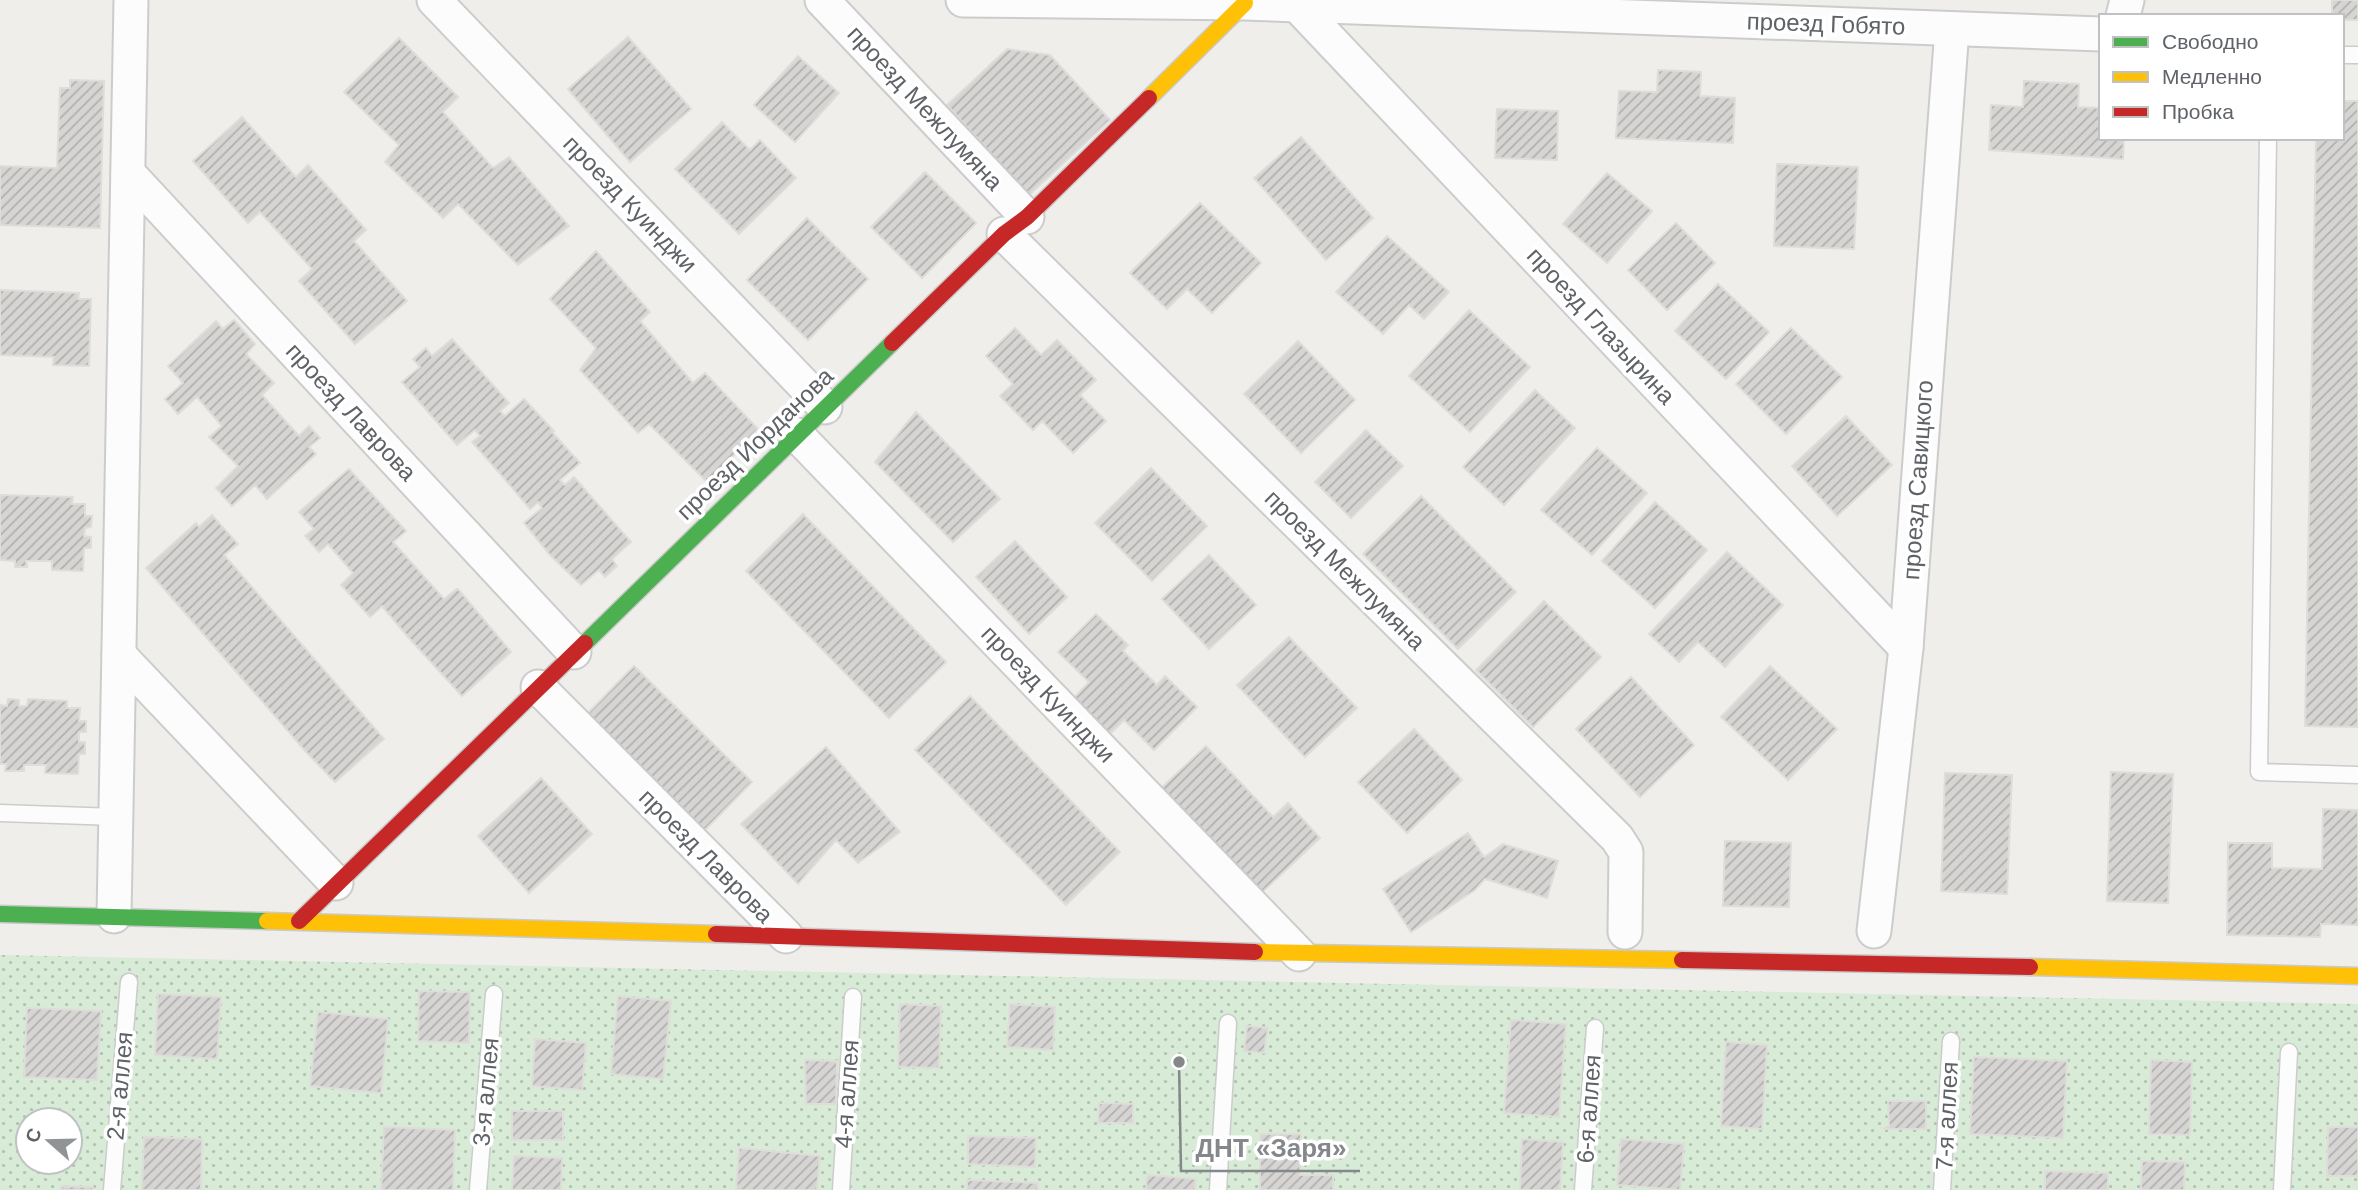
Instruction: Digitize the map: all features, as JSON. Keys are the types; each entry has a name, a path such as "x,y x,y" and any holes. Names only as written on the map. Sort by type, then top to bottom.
{"street":[{"path":"114,916 131,0"},
{"name":"проезд Куинджи","path":"434,0 825,407"},
{"name":"проезд Межлумяна","path":"822,0 1015,225 1617,838 1626,852 1625,932"},
{"name":"проезд Гобято","path":"963,0 1296,4 2099,34"},
{"name":"проезд Иорданова","path":"299,921 825,407 1245,3"},
{"name":"проезд Глазырина","path":"1296,4 1906,648"},
{"name":"проезд Савицкого","path":"1874,931 1906,648 1952,29"},
{"name":"проезд Лаврова","path":"128,173 574,652"},
{"name":"проезд Куинджи","path":"797,435 1299,954"},
{"path":"119,655 336,883"},
{"name":"проезд Лаврова","path":"538,687 786,936"},
{"path":"0,914 299,921 1299,954 1828,962 2358,976"}],"lane":[{"path":"2268,140 2259,772 2358,775"},
{"path":"0,813 116,817"},
{"name":"2-я аллея","path":"112,1190 129,982"},
{"name":"3-я аллея","path":"478,1190 494,995"},
{"name":"4-я аллея","path":"841,1190 853,997"},
{"path":"1218,1190 1228,1023"},
{"name":"6-я аллея","path":"1583,1190 1595,1028"},
{"name":"7-я аллея","path":"1942,1190 1951,1041"},
{"path":"2282,1190 2289,1052"}],"green space":[{"path":"0,955 2358,1004 2358,1190 0,1190"}],"building":[{"path":"2332,0 2358,0 2358,20 2344,20 2344,14 2332,14"},
{"path":"628,37 691,109 630,162 568,89"},
{"path":"399,38 458,97 443,112 493,168 509,157 569,226 518,265 458,204 443,218 385,162 399,145 344,92"},
{"path":"1007,49 1050,55 1110,120 1029,195 947,105"},
{"path":"798,56 839,93 795,142 754,105"},
{"path":"1658,70 1701,72 1700,96 1735,98 1733,143 1616,138 1619,91 1657,92"},
{"path":"70,80 104,81 100,228 0,225 0,166 57,168 60,88 70,88"},
{"path":"2024,81 2079,84 2078,107 2099,108 2099,140 2124,140 2123,159 1989,150 1991,105 2023,107"},
{"path":"2344,101 2358,101 2358,727 2305,726 2316,140 2344,140"},
{"path":"1497,109 1558,111 1557,160 1495,158"},
{"path":"242,117 296,177 308,165 338,198 366,230 354,241 407,301 355,344 299,281 312,269 260,212 248,223 193,161"},
{"path":"722,122 750,150 760,140 796,178 739,234 675,169"},
{"path":"1301,137 1373,218 1326,260 1254,178"},
{"path":"1777,164 1858,167 1854,249 1774,246"},
{"path":"925,172 976,223 922,278 871,227"},
{"path":"1607,173 1652,211 1607,263 1563,224"},
{"path":"1200,203 1261,263 1212,313 1187,289 1167,309 1130,273"},
{"path":"807,218 868,279 808,340 747,280"},
{"path":"1676,223 1715,263 1667,310 1628,270"},
{"path":"1387,236 1449,292 1424,319 1409,305 1383,334 1336,292"},
{"path":"596,251 650,312 640,321 693,383 705,373 758,429 708,483 649,424 638,433 580,370 596,348 550,299"},
{"path":"1718,284 1769,332 1726,379 1675,331"},
{"path":"0,290 79,293 78,299 91,299 89,366 53,365 54,357 0,355"},
{"path":"1469,310 1530,367 1470,432 1409,376"},
{"path":"234,320 255,344 246,354 274,383 262,395 299,436 309,426 320,438 309,447 316,454 267,499 255,485 232,506 216,488 238,466 209,437 222,426 197,397 178,414 165,399 183,383 168,366 216,321 223,329"},
{"path":"1015,328 1041,355 1057,340 1096,380 1080,395 1106,421 1073,453 1042,421 1033,430 1000,396 1013,384 986,356"},
{"path":"1791,328 1842,377 1786,434 1736,384"},
{"path":"452,339 509,403 500,411 505,416 524,399 554,431 552,432 580,463 560,480 565,485 574,477 631,542 612,559 617,566 605,577 599,570 581,585 550,555 524,523 542,508 538,502 530,509 472,442 480,436 475,430 457,445 402,382 420,367 413,359 426,348 432,356"},
{"path":"1298,341 1355,400 1301,453 1244,394"},
{"path":"1535,390 1575,428 1504,505 1463,467"},
{"path":"916,412 1000,499 953,542 875,462"},
{"path":"1846,416 1892,465 1837,516 1792,466"},
{"path":"1366,430 1403,466 1351,518 1315,482"},
{"path":"1597,448 1647,493 1592,555 1541,510"},
{"path":"1151,468 1207,526 1152,581 1095,523"},
{"path":"349,469 406,531 393,542 444,599 459,590 511,652 462,696 382,606 370,617 341,585 353,573 328,544 319,552 305,536 314,529 299,512"},
{"path":"0,495 73,497 72,504 85,504 85,516 92,516 91,527 85,528 84,536 91,537 91,548 84,548 83,571 52,570 52,561 26,561 27,567 15,567 15,561 0,560"},
{"path":"1421,496 1516,592 1458,649 1363,554"},
{"path":"1655,502 1707,550 1655,608 1602,561"},
{"path":"803,514 946,662 889,718 746,571"},
{"path":"212,515 238,544 224,555 384,739 335,782 146,568 196,523 199,527"},
{"path":"1015,541 1067,597 1029,634 976,577"},
{"path":"1727,552 1783,605 1725,667 1698,642 1679,662 1649,634"},
{"path":"1209,555 1256,605 1209,649 1162,599"},
{"path":"1544,601 1601,657 1533,727 1476,670"},
{"path":"1096,614 1128,645 1123,651 1157,685 1165,676 1197,707 1154,750 1124,720 1110,734 1074,698 1089,682 1058,652"},
{"path":"1289,637 1357,708 1305,757 1237,685"},
{"path":"634,666 752,782 702,833 584,717"},
{"path":"1770,666 1837,729 1788,780 1721,717"},
{"path":"1631,677 1694,745 1640,797 1576,729"},
{"path":"970,696 1120,852 1066,905 915,750"},
{"path":"8,699 19,700 19,706 27,706 28,699 67,701 67,708 80,708 79,721 86,721 86,732 79,732 79,742 85,742 85,754 79,754 78,774 45,773 46,765 24,765 24,771 5,771 6,764 0,764 0,705 7,706"},
{"path":"1414,729 1462,780 1407,833 1358,782"},
{"path":"1206,746 1273,817 1288,803 1320,838 1256,898 1157,792"},
{"path":"826,747 900,832 858,863 836,840 798,884 741,824"},
{"path":"2111,772 2173,774 2168,903 2107,901"},
{"path":"1945,773 2012,775 2007,894 1941,891"},
{"path":"541,778 592,834 529,893 478,836"},
{"path":"2323,809 2358,810 2358,925 2321,924 2320,937 2227,935 2228,843 2272,843 2272,868 2322,869"},
{"path":"1468,833 1484,857 1503,844 1558,861 1547,898 1485,879 1475,890 1411,932 1383,889"},
{"path":"1725,841 1791,843 1789,907 1723,906"},
{"path":"419,991 470,992 469,1043 418,1041"},
{"path":"158,994 221,997 217,1059 155,1055"},
{"path":"618,996 671,1001 663,1079 611,1074"},
{"path":"900,1004 941,1006 939,1068 898,1067"},
{"path":"1010,1004 1055,1007 1053,1050 1007,1047"},
{"path":"27,1008 101,1011 97,1080 24,1077"},
{"path":"318,1012 388,1019 381,1093 310,1086"},
{"path":"1511,1020 1566,1024 1559,1117 1504,1113"},
{"path":"1247,1026 1268,1028 1264,1053 1244,1051"},
{"path":"535,1039 586,1043 582,1090 532,1086"},
{"path":"1726,1042 1767,1045 1762,1129 1721,1126"},
{"path":"1974,1057 2067,1061 2063,1138 1970,1134"},
{"path":"805,1060 837,1061 836,1104 806,1104"},
{"path":"2151,1060 2192,1062 2190,1135 2149,1134"},
{"path":"1888,1101 1926,1101 1926,1129 1883,1129 1889,1126"},
{"path":"1099,1103 1133,1104 1133,1123 1098,1123"},
{"path":"512,1111 563,1111 563,1140 512,1140"},
{"path":"384,1127 455,1130 453,1190 381,1190"},
{"path":"2328,1127 2358,1127 2358,1176 2327,1176"},
{"path":"1260,1134 1301,1134 1300,1175 1333,1175 1333,1190 1260,1190"},
{"path":"968,1136 1036,1138 1035,1167 968,1164"},
{"path":"144,1137 202,1139 201,1190 142,1190"},
{"path":"1522,1139 1563,1142 1560,1190 1520,1190"},
{"path":"1621,1139 1684,1144 1680,1190 1617,1185"},
{"path":"739,1148 820,1156 817,1190 736,1190"},
{"path":"514,1156 562,1158 561,1190 512,1190"},
{"path":"2142,1161 2185,1162 2184,1190 2141,1190"},
{"path":"2045,1171 2108,1173 2108,1190 2045,1190"},
{"path":"1147,1175 1196,1179 1195,1190 1146,1190"},
{"path":"967,1180 1038,1183 1038,1190 967,1190"},
{"path":"61,1186 93,1187 93,1190 61,1190"}],"traffic: fast":[{"path":"585,643 892,343"},
{"path":"0,914 267,921"}],"traffic: slow":[{"path":"1149,98 1245,3"},
{"path":"267,921 716,934"},
{"path":"1255,952 1682,960"},
{"path":"2030,967 2358,976"}],"traffic: jam":[{"path":"892,343 1149,98"},
{"path":"299,921 585,643"},
{"path":"716,934 1255,952"},
{"path":"1682,960 2030,967"}],"place":[{"name":"ДНТ «Заря»","path":"1179,1062"}]}
